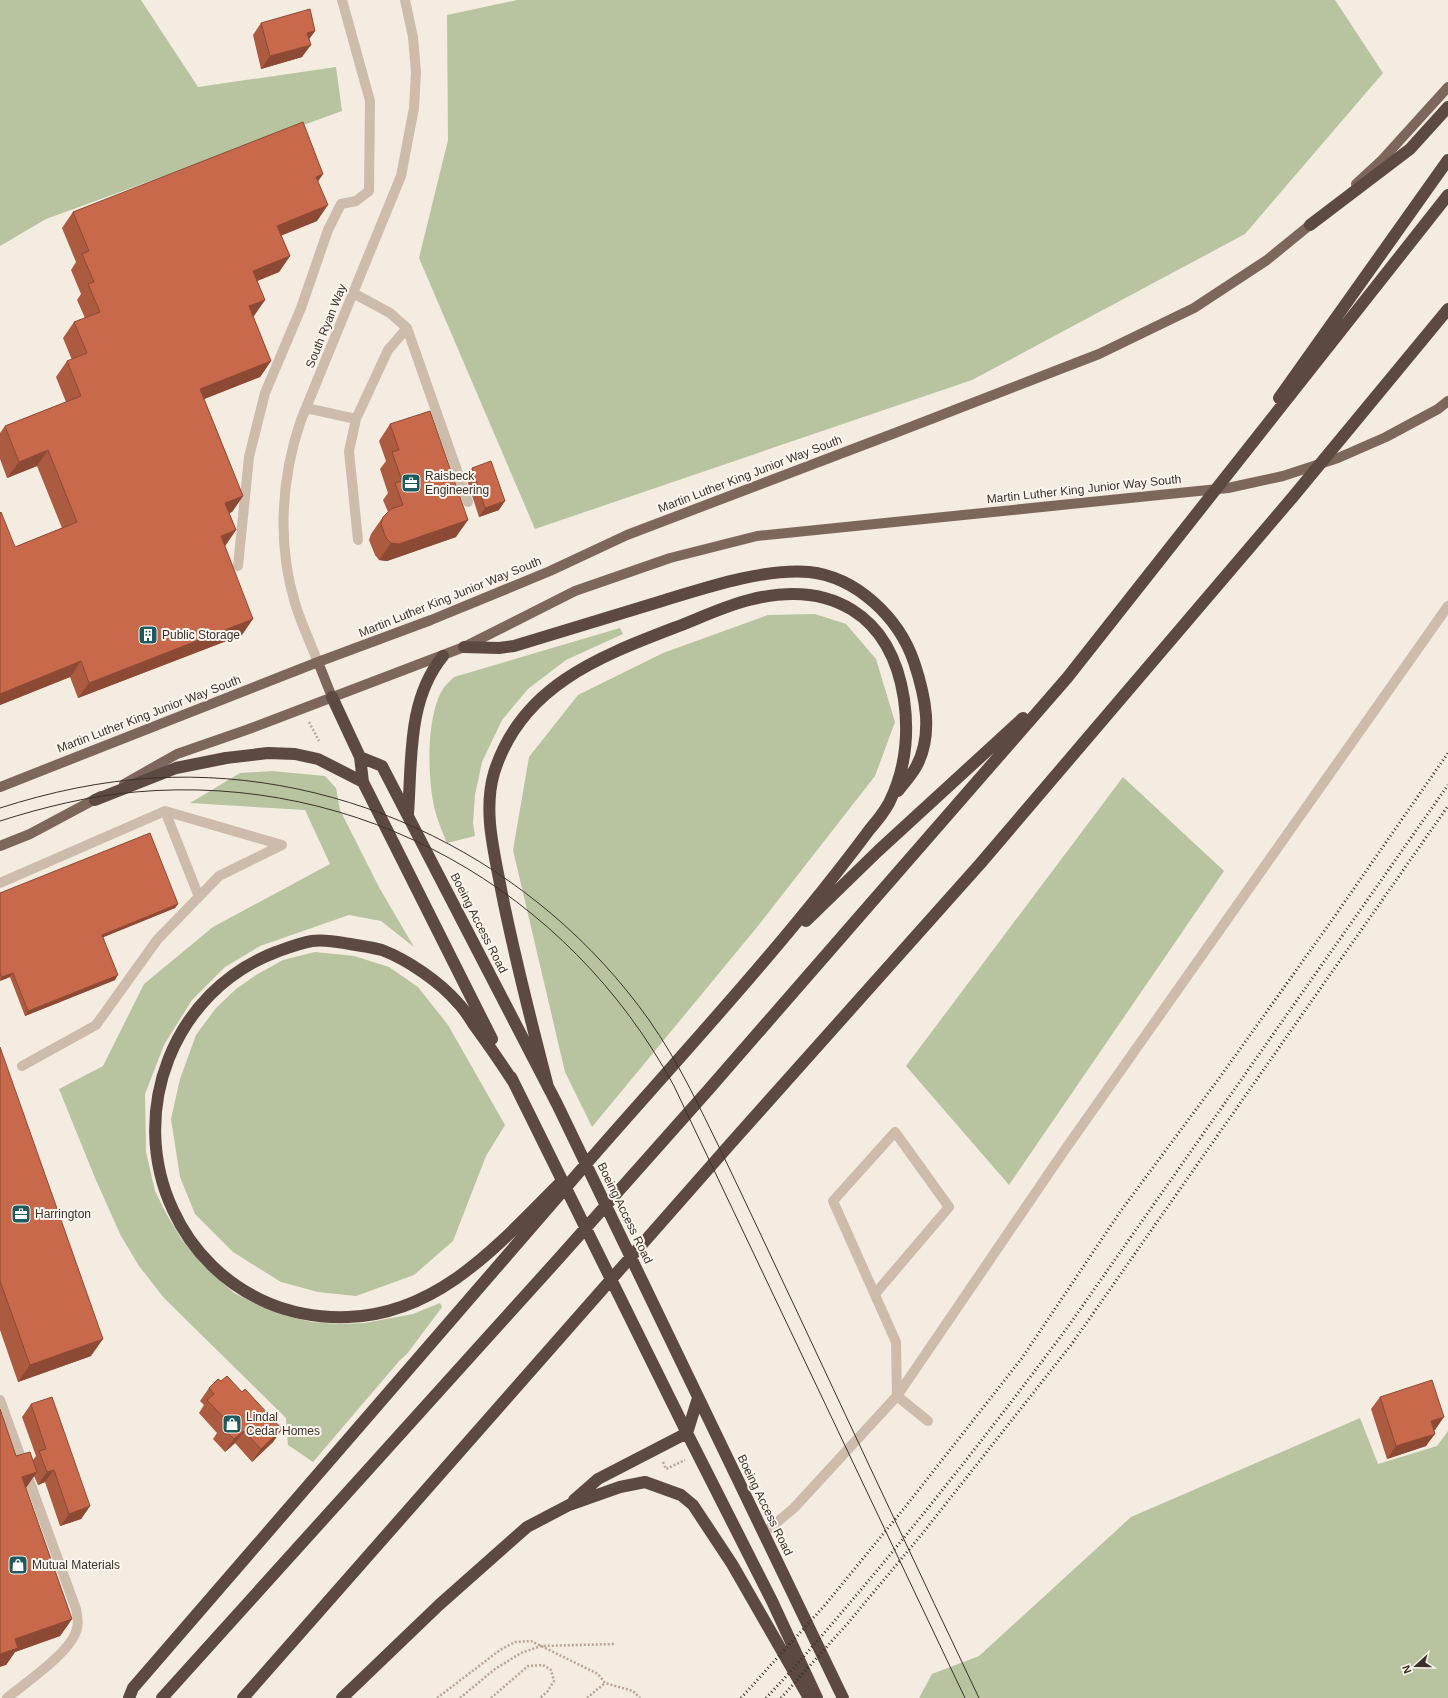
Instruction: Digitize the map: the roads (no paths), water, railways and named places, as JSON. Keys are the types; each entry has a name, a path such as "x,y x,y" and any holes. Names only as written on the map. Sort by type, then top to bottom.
{"highway":[{"path":"1310,225 1410,149 1448,107"},
{"path":"1186,528 1448,160"},
{"path":"162,1698 560,1257 710,1088 1067,678 1448,195"},
{"path":"243,1698 737,1136 980,864 1292,498 1448,309"},
{"path":"129,1698 133,1688 624,1121 771,955 916,767 922,754 927,734 925,703 919,676 910,651 896,626 878,605 859,592 832,577 810,572 790,572 751,577 714,585 514,646 499,648 464,647"},
{"path":"548,1087 513,951 491,836 489,812 494,773 504,750 517,727 532,706 546,692 565,678 593,663 645,639 733,605 752,599 793,593 834,600 856,611 878,632 892,656 900,677 907,731 900,773 888,805"},
{"path":"408,816 414,722 420,698 428,678 443,656"},
{"path":"771,955 878,851 1067,678"},
{"path":"332,697 360,757 363,782 537,1128 654,1368 772,1601 817,1698"},
{"path":"95,800 176,768 226,758 268,753 296,754 318,759 363,782"},
{"name":"Boeing Access Road","path":"360,757 382,766 548,1087 843,1698"},
{"path":"514,1084 492,1048 458,1003 419,970 381,949 332,941 313,941 288,948 265,956 246,966 225,980 202,1004 183,1029 174,1045 159,1090 156,1112 155,1139 166,1196 189,1239 224,1277 250,1295 307,1316 331,1318 363,1317 396,1310 422,1300 450,1283 487,1255 624,1121"},
{"path":"569,1505 598,1479 687,1433 698,1398"},
{"path":"342,1698 439,1605 527,1527 569,1505 620,1488 645,1482 682,1495 693,1505 728,1558 809,1698"}],"main road":[{"name":"Martin Luther King Junior Way South","path":"0,787 318,662 431,620 550,571 627,535 895,434 1099,354 1194,308 1267,260 1310,225 1381,161 1448,87"},
{"name":"Martin Luther King Junior Way South","path":"0,846 30,834 95,800 177,754 249,729 443,656 464,647 575,591 670,558 757,536 1228,488 1283,476 1338,458 1386,437 1438,409 1448,401"},
{"path":"318,662 332,697"}],"street":[{"path":"238,566 249,457 265,393 301,308 328,230 341,204 356,201 369,191 370,101 342,0"},
{"name":"South Ryan Way","path":"318,662 295,603 287,567 284,536 284,511 287,474 294,442 306,408 401,176 414,108 416,72 413,37 405,0"},
{"path":"353,293 390,313 407,328 468,502"},
{"path":"358,540 349,451 356,419 388,350 407,328"},
{"path":"306,408 356,419"},
{"path":"763,1534 794,1508 897,1396 1064,1151 1448,606"},
{"path":"165,811 199,897"},
{"path":"0,883 165,811 282,845 219,876 157,940 96,1025 22,1066"},
{"path":"875,1294 948,1206 895,1132 833,1201 896,1342 897,1396"},
{"path":"897,1396 928,1421"},
{"path":"0,1400 73,1602 78,1621 77,1629 65,1650 7,1698"}],"tram line":[{"path":"0,808 76,788 134,779 226,779 297,789 366,808 432,836 494,871 552,914 604,964 649,1020 688,1084 705,1117 979,1698"},
{"path":"0,821 67,803 101,796 135,792 218,791 299,802 376,825 449,858 516,902 577,955 630,1016 674,1086 965,1698"}],"railway":[{"path":"741,1698 825,1605 906,1506 1022,1358 1120,1212 1220,1077 1330,923 1448,753"},
{"path":"766,1698 793,1669 870,1579 970,1455 1067,1328 1448,785"},
{"path":"781,1698 848,1623 922,1534 1071,1345 1448,806"}],"place":[{"name":"Raisbeck Engineering","path":"411,483"},
{"name":"Public Storage","path":"148,635"},
{"name":"Harrington","path":"21,1214"},
{"name":"Lindal Cedar Homes","path":"232,1424"},
{"name":"Mutual Materials","path":"18,1565"}]}
